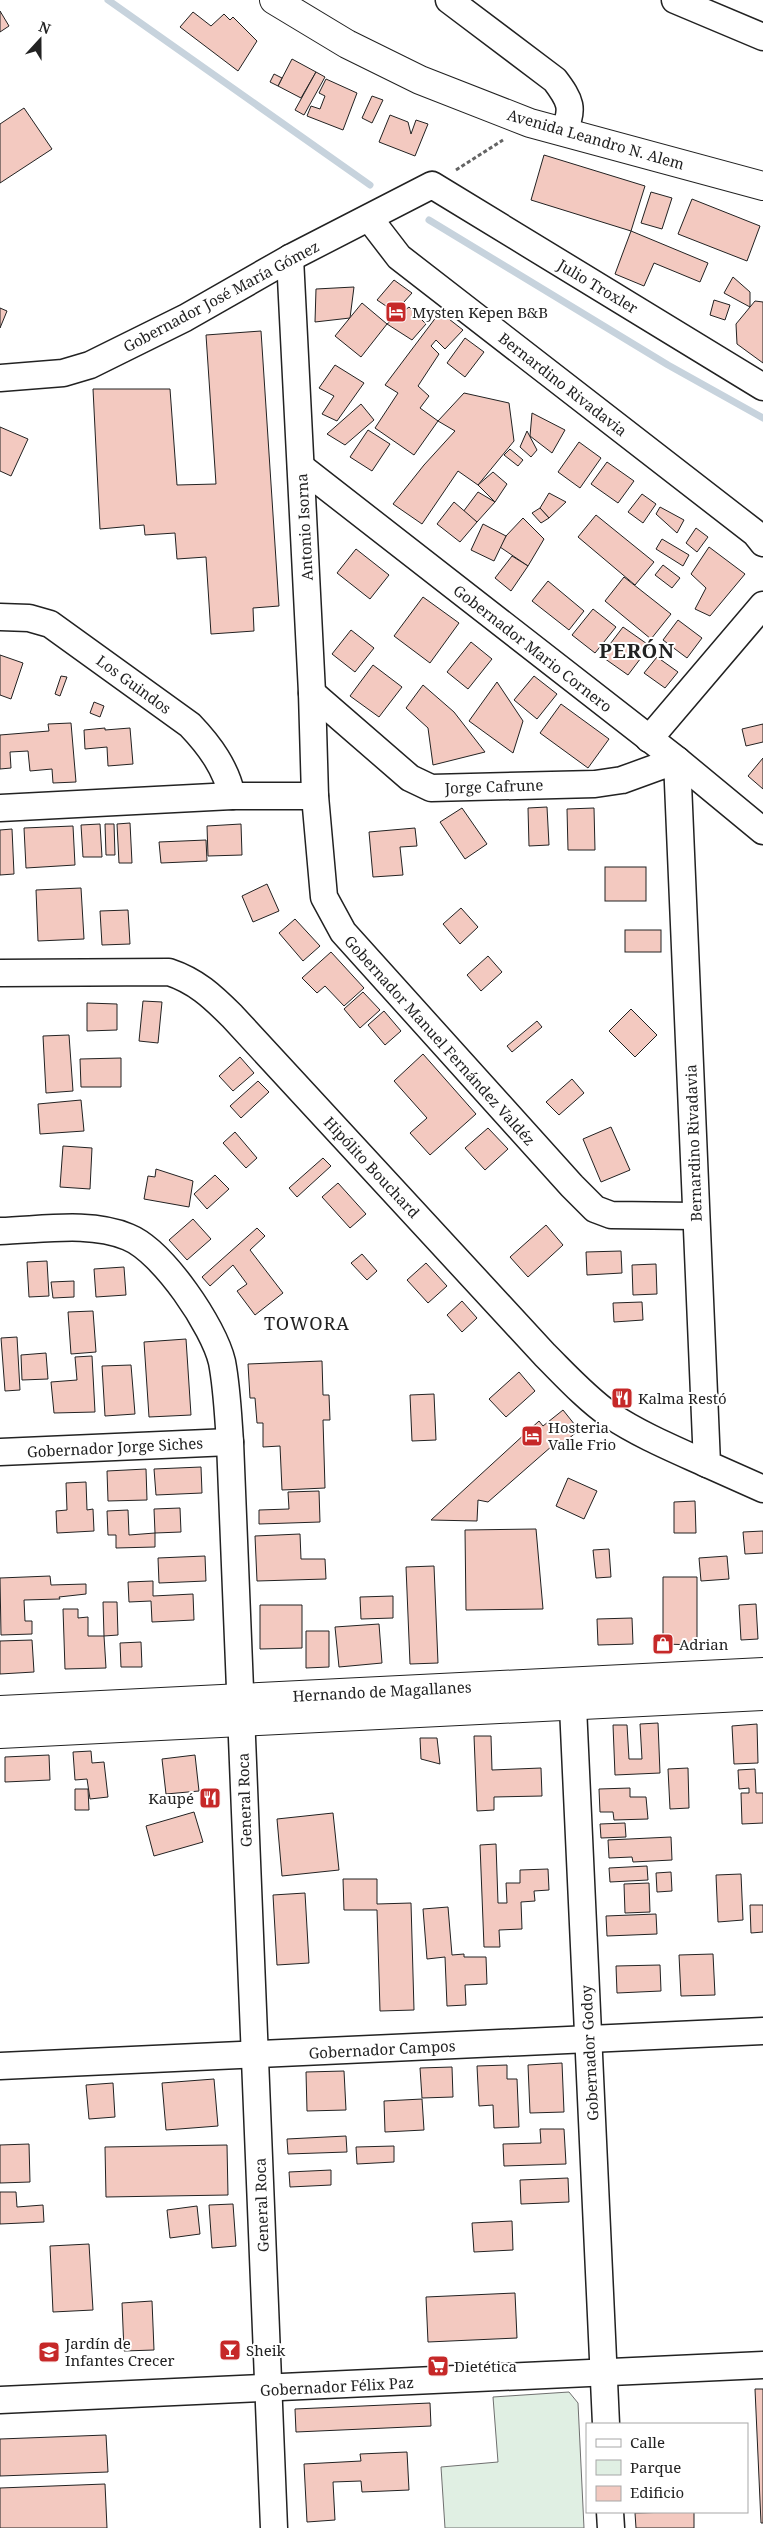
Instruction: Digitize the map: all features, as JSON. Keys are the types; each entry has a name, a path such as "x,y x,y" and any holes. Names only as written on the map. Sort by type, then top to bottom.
{"main road":[{"name":"Avenida Leandro N. Alem","path":"274,0 347,44 420,80 530,123 763,186"},
{"name":"Hernando de Magallanes","path":"572,1694 763,1672"},
{"name":"Hernando de Magallanes","path":"0,1710 241,1710 572,1694 763,1696"},
{"name":"Hernando de Magallanes","path":"0,1734 241,1710"}],"street":[{"path":"449,0 555,80 565,93 570,106 570,119 563,132"},
{"path":"675,0 763,37"},
{"name":"Gobernador José María Gómez","path":"0,378 63,373 90,365 185,318 290,258 432,185"},
{"name":"Julio Troxler","path":"432,185 763,387"},
{"name":"Bernardino Rivadavia","path":"369,218 399,257 760,533"},
{"name":"Antonio Isorna","path":"290,258 312,693 315,796"},
{"name":"Gobernador Mario Cornero","path":"300,467 677,760 763,831"},
{"path":"649,739 763,604"},
{"name":"Los Guindos","path":"0,616 29,618 50,624 190,725 206,741 219,760 229,782 232,796"},
{"name":"Jorge Cafrune","path":"312,693 410,778 431,788 595,784 622,780 677,760"},
{"name":"Bernardino Rivadavia","path":"677,760 707,1464"},
{"path":"0,808 232,796 315,796"},
{"name":"Gobernador Manuel Fernández Valdéz","path":"315,796 324,897 343,932 565,1179 595,1209 611,1215 695,1216"},
{"name":"Hipólito Bouchard","path":"0,973 169,972 186,978 205,990 232,1016 531,1341 583,1394 611,1415 633,1428 707,1464"},
{"name":"General Roca","path":"0,1231 70,1228 105,1230 129,1237 147,1248 168,1269 207,1327 217,1345 225,1382 230,1442 274,2528"},
{"name":"Gobernador Jorge Siches","path":"0,1452 230,1442"},
{"path":"707,1464 763,1489"},
{"name":"Gobernador Godoy","path":"572,1694 606,2423"},
{"name":"Gobernador Campos","path":"0,2066 763,2031"},
{"name":"Gobernador Félix Paz","path":"0,2400 763,2365"},
{"path":"610,2513 611,2528"}],"path":[{"path":"432,185 530,123"}],"green space":[{"path":"569,2392 578,2403 584,2528 445,2528 441,2467 498,2462 493,2397"}],"building":[{"path":"0,11 9,26 0,32"},
{"path":"193,12 211,26 224,14 230,20 233,17 257,41 238,71 180,27"},
{"path":"292,59 316,72 301,98 278,86"},
{"path":"316,72 325,77 304,115 295,110"},
{"path":"274,74 282,78 278,86 270,82"},
{"path":"326,79 357,93 343,130 307,116 311,106 320,109 325,96 319,93"},
{"path":"372,96 383,100 372,123 362,118"},
{"path":"24,108 52,149 0,183 0,124"},
{"path":"390,115 408,122 411,134 416,120 428,124 415,156 379,142"},
{"path":"544,155 645,186 631,231 531,200"},
{"path":"651,192 672,198 662,229 641,223"},
{"path":"692,199 760,226 747,261 678,234"},
{"path":"631,231 708,263 700,282 654,263 644,286 615,274"},
{"path":"733,277 750,292 750,307 724,293"},
{"path":"394,280 412,293 395,312 377,300"},
{"path":"354,287 350,318 315,322 316,289"},
{"path":"714,300 730,305 725,320 710,315"},
{"path":"755,301 763,302 763,363 737,344 736,324"},
{"path":"362,303 387,324 361,357 335,336"},
{"path":"409,307 426,324 412,340 387,324"},
{"path":"0,308 7,311 0,328"},
{"path":"440,312 463,330 445,349 436,340 431,346 439,354 418,386 429,396 420,408 438,421 414,455 375,428 398,393 385,385"},
{"path":"261,331 279,606 253,608 254,631 211,634 206,557 177,559 175,533 145,535 144,525 100,529 93,389 170,389 177,485 216,484 206,335"},
{"path":"465,338 484,352 465,377 447,363"},
{"path":"335,365 364,383 337,421 322,414 334,396 319,388"},
{"path":"464,393 509,403 514,441 478,485 458,471 422,524 393,504 424,465 455,431 438,421"},
{"path":"361,404 374,420 345,445 327,434"},
{"path":"532,413 565,430 552,453 530,436"},
{"path":"0,427 28,439 11,476 0,471"},
{"path":"368,430 390,444 372,471 350,457"},
{"path":"527,431 537,450 531,457 520,447"},
{"path":"579,442 601,458 580,488 558,472"},
{"path":"510,449 523,460 518,466 504,455"},
{"path":"607,462 634,481 618,503 591,484"},
{"path":"493,472 507,484 495,502 478,485"},
{"path":"478,492 495,502 477,522 463,512"},
{"path":"549,493 566,502 549,518 540,508"},
{"path":"642,494 656,504 643,523 628,512"},
{"path":"454,502 477,522 460,542 437,524"},
{"path":"660,507 684,520 677,533 656,514"},
{"path":"540,508 549,518 541,523 532,513"},
{"path":"596,515 654,562 635,585 578,537"},
{"path":"523,518 544,539 528,566 500,547 506,536"},
{"path":"483,524 506,536 494,561 471,550"},
{"path":"696,528 708,537 697,552 686,543"},
{"path":"662,539 689,555 683,566 656,549"},
{"path":"709,547 745,574 710,616 695,609 706,588 691,574"},
{"path":"356,549 389,575 370,599 337,573"},
{"path":"512,556 528,566 511,591 495,578"},
{"path":"663,565 680,578 672,588 655,575"},
{"path":"624,577 671,614 651,639 605,601"},
{"path":"548,581 584,611 569,630 532,601"},
{"path":"423,597 459,623 430,663 394,636"},
{"path":"593,609 616,627 595,653 572,635"},
{"path":"678,620 702,638 687,658 663,640"},
{"path":"623,627 650,646 628,675 601,656"},
{"path":"351,630 374,648 355,672 332,654"},
{"path":"471,642 492,659 468,689 447,672"},
{"path":"0,655 23,663 11,699 0,695"},
{"path":"657,657 678,672 665,688 644,673"},
{"path":"373,665 402,687 379,717 350,696"},
{"path":"61,676 67,677 60,696 55,694"},
{"path":"534,676 557,694 537,719 514,700"},
{"path":"497,682 523,721 513,753 469,721"},
{"path":"423,685 454,712 485,752 433,765 428,728 406,708"},
{"path":"94,702 104,706 100,717 90,713"},
{"path":"561,704 609,739 588,768 540,733"},
{"path":"71,723 76,782 53,783 52,769 30,771 28,751 10,752 11,768 0,769 0,735 49,731 48,724"},
{"path":"763,724 763,742 746,746 742,729"},
{"path":"105,728 105,730 130,728 133,764 108,766 107,747 85,749 84,730"},
{"path":"763,758 763,789 748,776"},
{"path":"547,807 549,845 529,846 528,808"},
{"path":"462,808 487,844 465,859 440,822"},
{"path":"594,808 595,850 568,850 567,809"},
{"path":"130,823 132,863 119,863 117,824"},
{"path":"100,824 102,857 83,857 81,825"},
{"path":"105,824 114,824 115,855 106,855"},
{"path":"241,824 242,855 208,856 207,826"},
{"path":"73,826 75,865 26,868 24,828"},
{"path":"415,828 417,846 400,847 403,875 373,877 369,832"},
{"path":"12,829 14,874 0,875 0,830"},
{"path":"206,840 207,861 161,863 159,842"},
{"path":"605,867 646,867 646,901 605,901"},
{"path":"267,884 279,911 253,922 242,896"},
{"path":"81,888 84,939 38,941 36,890"},
{"path":"461,908 478,927 460,944 443,924"},
{"path":"128,910 130,944 102,945 100,911"},
{"path":"295,919 320,946 303,961 279,933"},
{"path":"625,930 661,930 661,952 625,952"},
{"path":"331,952 364,988 344,1006 325,986 317,993 302,978"},
{"path":"488,956 502,972 481,991 467,975"},
{"path":"363,992 380,1010 360,1028 344,1009"},
{"path":"143,1001 162,1002 158,1043 139,1041"},
{"path":"87,1003 117,1004 117,1030 87,1031"},
{"path":"631,1009 657,1035 635,1057 609,1031"},
{"path":"384,1011 401,1031 385,1045 368,1025"},
{"path":"537,1021 542,1027 512,1052 507,1046"},
{"path":"69,1035 73,1091 46,1093 43,1036"},
{"path":"423,1054 476,1114 430,1155 410,1133 427,1118 394,1081"},
{"path":"240,1057 254,1073 233,1091 219,1076"},
{"path":"121,1058 121,1087 81,1087 80,1059"},
{"path":"572,1079 584,1093 559,1115 546,1102"},
{"path":"258,1081 269,1092 241,1118 230,1106"},
{"path":"81,1100 84,1131 40,1134 38,1104"},
{"path":"611,1127 630,1170 601,1182 583,1139"},
{"path":"488,1128 508,1149 485,1170 465,1148"},
{"path":"235,1132 257,1158 246,1168 223,1143"},
{"path":"63,1146 92,1148 90,1189 60,1187"},
{"path":"323,1158 331,1166 297,1197 289,1188"},
{"path":"156,1169 193,1181 189,1207 144,1199 148,1176 155,1177"},
{"path":"215,1175 229,1189 207,1209 194,1194"},
{"path":"338,1183 366,1214 350,1228 322,1197"},
{"path":"193,1219 211,1239 187,1260 169,1240"},
{"path":"546,1225 563,1245 528,1277 510,1257"},
{"path":"257,1228 265,1236 250,1250 283,1293 255,1315 237,1291 247,1284 233,1265 210,1286 202,1277"},
{"path":"621,1251 622,1273 587,1275 586,1252"},
{"path":"362,1254 377,1271 367,1280 351,1263"},
{"path":"47,1261 49,1296 29,1297 27,1262"},
{"path":"426,1263 447,1286 428,1303 407,1280"},
{"path":"656,1264 657,1294 633,1295 632,1265"},
{"path":"124,1267 126,1295 96,1297 94,1269"},
{"path":"74,1281 74,1297 53,1298 51,1282"},
{"path":"462,1301 477,1318 462,1332 447,1315"},
{"path":"642,1302 643,1320 614,1322 613,1303"},
{"path":"93,1311 96,1352 71,1354 68,1312"},
{"path":"17,1337 20,1390 5,1391 1,1338"},
{"path":"186,1339 191,1415 149,1417 144,1342"},
{"path":"46,1353 48,1379 22,1380 21,1355"},
{"path":"92,1356 95,1412 54,1413 51,1382 77,1380 75,1357"},
{"path":"322,1361 323,1395 329,1395 330,1420 323,1420 325,1488 282,1490 280,1446 263,1447 263,1423 257,1423 255,1398 250,1398 248,1364"},
{"path":"131,1365 135,1414 105,1416 102,1366"},
{"path":"519,1372 535,1391 506,1417 489,1399"},
{"path":"434,1394 436,1440 412,1441 410,1395"},
{"path":"563,1410 579,1430 555,1450 552,1446 488,1502 478,1500 477,1521 431,1520 539,1421 543,1426"},
{"path":"201,1467 202,1493 156,1495 154,1469"},
{"path":"146,1469 147,1500 108,1501 107,1471"},
{"path":"568,1478 597,1491 584,1519 556,1506"},
{"path":"86,1482 87,1510 93,1509 94,1531 57,1533 56,1511 67,1510 66,1483"},
{"path":"319,1491 320,1522 259,1524 259,1510 289,1509 288,1492"},
{"path":"695,1501 696,1533 674,1533 674,1502"},
{"path":"180,1508 181,1532 155,1533 154,1509"},
{"path":"128,1510 129,1535 155,1533 155,1547 116,1548 116,1535 108,1535 107,1511"},
{"path":"536,1529 543,1609 466,1610 465,1530"},
{"path":"763,1531 763,1553 745,1554 743,1532"},
{"path":"300,1534 301,1559 325,1559 326,1579 257,1581 255,1536"},
{"path":"609,1549 611,1577 596,1578 593,1550"},
{"path":"205,1556 206,1581 159,1583 158,1558"},
{"path":"727,1556 729,1579 701,1581 699,1558"},
{"path":"434,1566 438,1663 410,1664 406,1567"},
{"path":"50,1576 51,1585 86,1584 86,1594 59,1597 60,1599 24,1600 25,1621 32,1621 32,1634 1,1635 0,1578"},
{"path":"663,1577 697,1577 697,1645 663,1644"},
{"path":"153,1581 153,1596 193,1594 194,1620 152,1622 151,1601 129,1602 128,1582"},
{"path":"393,1596 393,1618 361,1619 360,1597"},
{"path":"103,1602 117,1602 118,1635 104,1636"},
{"path":"756,1604 758,1639 741,1640 739,1605"},
{"path":"260,1605 302,1605 302,1648 260,1649"},
{"path":"63,1609 78,1609 78,1618 88,1617 88,1636 104,1636 106,1668 65,1669"},
{"path":"632,1618 633,1644 598,1645 597,1619"},
{"path":"379,1624 382,1663 339,1667 335,1627"},
{"path":"306,1631 329,1631 329,1667 306,1668"},
{"path":"32,1640 34,1672 0,1674 0,1641"},
{"path":"141,1642 142,1667 121,1667 120,1643"},
{"path":"658,1723 660,1773 615,1775 613,1725 627,1725 629,1759 642,1759 640,1724"},
{"path":"757,1724 758,1763 734,1764 732,1726"},
{"path":"474,1736 491,1736 492,1770 541,1768 542,1796 494,1797 494,1810 477,1811"},
{"path":"420,1738 437,1738 440,1764 421,1759"},
{"path":"91,1751 92,1763 104,1762 108,1797 90,1799 87,1779 75,1780 73,1752"},
{"path":"49,1755 50,1780 5,1782 5,1757"},
{"path":"195,1755 199,1791 166,1794 162,1759"},
{"path":"688,1768 689,1808 670,1809 668,1769"},
{"path":"755,1769 756,1793 763,1793 763,1823 742,1824 741,1793 749,1793 749,1788 739,1789 738,1770"},
{"path":"630,1788 630,1797 646,1797 648,1819 614,1820 613,1812 600,1812 599,1789"},
{"path":"75,1789 88,1789 89,1810 75,1810"},
{"path":"194,1812 203,1842 154,1856 146,1826"},
{"path":"333,1813 339,1870 282,1876 277,1819"},
{"path":"625,1823 626,1837 601,1838 600,1824"},
{"path":"671,1837 672,1860 633,1862 632,1857 609,1858 608,1840"},
{"path":"496,1844 498,1903 507,1903 506,1883 520,1883 520,1870 548,1869 549,1890 534,1891 535,1901 521,1902 522,1929 499,1930 500,1947 484,1947 480,1845"},
{"path":"647,1866 648,1880 610,1882 609,1868"},
{"path":"671,1872 672,1891 657,1892 656,1873"},
{"path":"741,1874 743,1920 718,1922 716,1875"},
{"path":"343,1879 377,1879 377,1904 411,1903 414,2010 380,2011 377,1910 344,1910"},
{"path":"649,1883 650,1912 625,1913 624,1884"},
{"path":"305,1893 309,1963 277,1965 273,1895"},
{"path":"750,1905 763,1905 763,1932 751,1933"},
{"path":"448,1907 452,1955 464,1954 464,1957 486,1957 487,1984 465,1985 466,2005 447,2006 445,1957 427,1959 423,1909"},
{"path":"656,1914 657,1934 607,1936 606,1916"},
{"path":"713,1954 715,1995 681,1996 679,1955"},
{"path":"660,1965 661,1991 617,1993 616,1966"},
{"path":"562,2063 564,2112 530,2113 528,2065"},
{"path":"507,2065 507,2079 517,2079 519,2127 494,2128 493,2105 479,2106 477,2066"},
{"path":"452,2067 453,2097 422,2098 420,2068"},
{"path":"344,2071 346,2110 307,2111 306,2072"},
{"path":"214,2079 218,2126 166,2130 162,2083"},
{"path":"113,2083 115,2117 89,2119 86,2085"},
{"path":"422,2099 424,2130 385,2132 384,2101"},
{"path":"540,2129 564,2129 566,2164 504,2166 503,2144 541,2143"},
{"path":"346,2136 347,2152 288,2154 287,2139"},
{"path":"29,2144 30,2182 0,2183 0,2145"},
{"path":"227,2145 228,2195 106,2197 105,2147"},
{"path":"394,2146 394,2162 357,2164 356,2147"},
{"path":"331,2170 331,2185 290,2187 289,2172"},
{"path":"568,2178 569,2202 521,2204 520,2180"},
{"path":"0,2192 16,2192 17,2207 43,2205 44,2222 0,2224"},
{"path":"233,2204 236,2246 212,2248 209,2205"},
{"path":"197,2206 200,2234 170,2238 167,2210"},
{"path":"512,2221 513,2250 474,2252 472,2223"},
{"path":"89,2244 93,2310 53,2312 50,2246"},
{"path":"515,2293 517,2338 428,2342 426,2297"},
{"path":"152,2301 154,2350 124,2351 122,2303"},
{"path":"755,2389 763,2389 763,2523 761,2523"},
{"path":"430,2403 431,2426 296,2432 295,2409"},
{"path":"106,2435 108,2472 0,2476 0,2439"},
{"path":"407,2452 409,2490 362,2492 361,2481 333,2482 335,2520 307,2522 304,2464 361,2461 360,2454"},
{"path":"105,2484 107,2528 0,2528 0,2488"},
{"path":"635,2513 694,2513 694,2528 636,2528"}],"waterway":[{"path":"108,0 370,185"},
{"path":"429,220 668,365 763,418"}],"place":[{"name":"Mysten Kepen B&B","path":"396,312"},
{"name":"Kalma Restó","path":"622,1398"},
{"name":"Hosteria Valle Frio","path":"532,1436"},
{"name":"Adrian","path":"663,1644"},
{"name":"Kaupé","path":"210,1798"},
{"name":"Sheik","path":"230,2350"},
{"name":"Jardín de Infantes Crecer","path":"49,2352"},
{"name":"Dietética","path":"438,2366"}],"district":[{"name":"PERÓN","path":"637,650"},
{"name":"TOWORA","path":"307,1323"}]}
